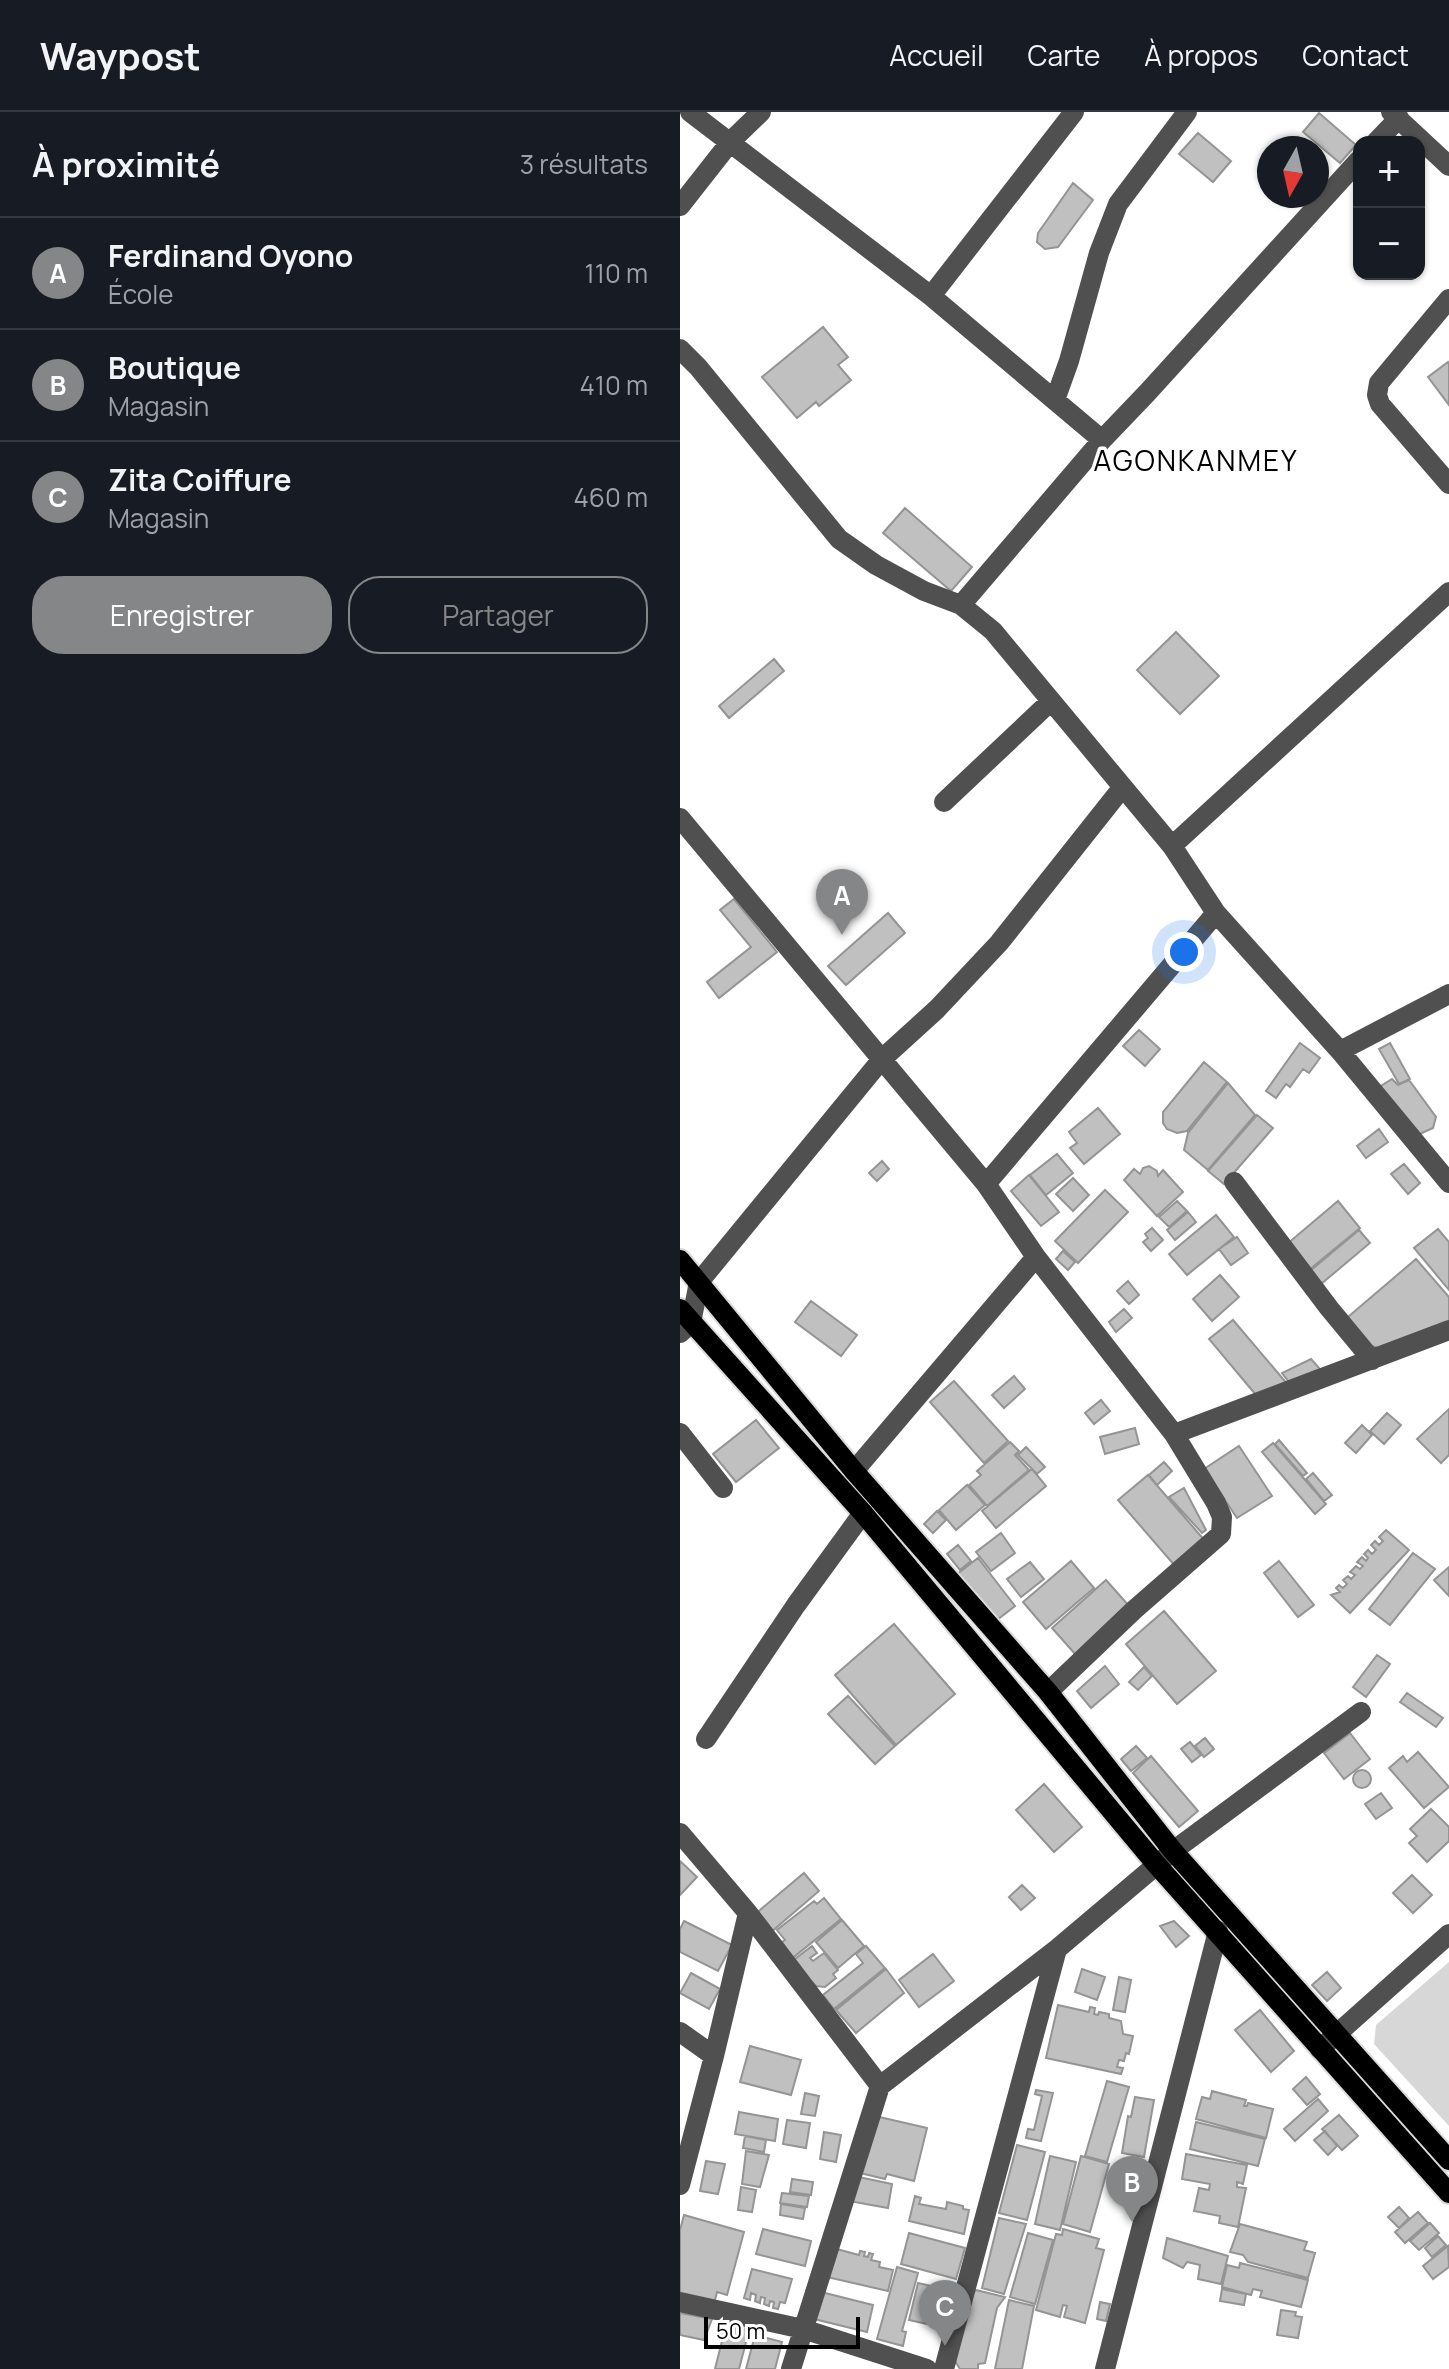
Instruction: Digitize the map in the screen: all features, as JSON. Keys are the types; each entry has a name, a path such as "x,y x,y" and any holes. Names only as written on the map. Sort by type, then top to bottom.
{"main road":[{"path":"680,1260 854,1471 1048,1692 1218,1931 1449,2193"},
{"path":"684,1322 863,1513 1164,1857 1337,2034 1449,2160"}],"street":[{"path":"690,112 931,296 1102,440"},
{"path":"680,206 731,141 761,112"},
{"path":"931,296 1074,112"},
{"path":"1055,400 1099,253 1118,204 1187,112"},
{"path":"1380,136 1395,115 1449,166"},
{"path":"961,605 1102,440 1353,167"},
{"path":"1449,299 1379,383 1377,395 1380,404 1449,484"},
{"path":"680,349 839,539 876,565 924,591 961,605 993,631 1172,846 1216,913 1340,1051 1449,1183"},
{"path":"1172,846 1449,592"},
{"path":"944,802 1051,701"},
{"path":"684,1322 699,1282 882,1059 937,1009 999,943 1122,788"},
{"path":"680,818 986,1184 1036,1257 1174,1434 1222,1517 1221,1534 1134,1610 1048,1692"},
{"path":"986,1184 1216,913"},
{"path":"1340,1051 1449,994"},
{"path":"1234,1182 1372,1360"},
{"path":"854,1471 1036,1257"},
{"path":"1174,1434 1449,1330"},
{"path":"680,1433 723,1488"},
{"path":"706,1739 796,1605 863,1513"},
{"path":"791,2369 880,2086 1057,1949 1164,1857 1361,1712"},
{"path":"680,1833 748,1913 880,2086"},
{"path":"680,2185 748,1913"},
{"path":"1105,2369 1218,1931"},
{"path":"1320,2049 1449,1934"},
{"path":"944,2369 1057,1949"},
{"path":"680,2032 714,2056"},
{"path":"680,2302 803,2329 927,2369"}],"shaded area":[{"path":"1449,1962 1449,2126 1374,2044 1376,2025"}],"building":[{"path":"1319,113 1353,142 1353,148 1340,163 1329,154 1329,136 1308,136 1303,132"},
{"path":"1198,133 1231,161 1213,182 1179,154"},
{"path":"1073,183 1093,200 1058,247 1045,249 1037,242 1038,233"},
{"path":"823,327 848,357 838,365 851,380 819,406 816,402 797,418 762,377"},
{"path":"1449,364 1449,405 1428,377"},
{"path":"905,508 972,567 951,591 883,533"},
{"path":"1176,632 1219,676 1180,714 1137,670"},
{"path":"774,659 784,671 729,718 719,706"},
{"path":"734,899 777,952 719,998 707,982 751,947 720,910"},
{"path":"888,913 905,933 846,985 828,966"},
{"path":"1139,1030 1160,1049 1145,1066 1123,1046"},
{"path":"1300,1043 1320,1058 1309,1073 1303,1069 1290,1087 1286,1084 1276,1098 1266,1091"},
{"path":"1390,1043 1410,1079 1399,1084 1379,1049"},
{"path":"1204,1062 1227,1082 1187,1131 1177,1133 1167,1129 1163,1123 1163,1112"},
{"path":"1392,1079 1398,1085 1409,1080 1436,1117 1433,1128 1413,1137 1376,1089"},
{"path":"1228,1083 1255,1115 1208,1170 1184,1150 1188,1133"},
{"path":"1098,1108 1120,1134 1084,1164 1070,1148 1077,1143 1069,1132"},
{"path":"1257,1115 1273,1128 1224,1184 1208,1171"},
{"path":"1379,1129 1388,1142 1366,1158 1357,1146"},
{"path":"1057,1154 1073,1173 1046,1195 1030,1175"},
{"path":"882,1161 889,1169 877,1181 869,1173"},
{"path":"1404,1164 1420,1183 1408,1194 1391,1174"},
{"path":"1149,1166 1157,1171 1158,1176 1163,1170 1183,1192 1157,1216 1124,1180 1134,1169 1140,1174 1143,1168"},
{"path":"1029,1175 1059,1212 1041,1226 1011,1191"},
{"path":"1073,1178 1089,1195 1073,1211 1056,1194"},
{"path":"1105,1190 1128,1212 1078,1263 1055,1241"},
{"path":"1177,1201 1187,1211 1169,1227 1159,1217"},
{"path":"1338,1201 1360,1228 1309,1270 1287,1244"},
{"path":"1188,1212 1196,1222 1175,1240 1167,1230"},
{"path":"1216,1215 1234,1237 1187,1275 1169,1254"},
{"path":"1152,1228 1163,1240 1151,1251 1143,1242 1148,1238 1145,1234"},
{"path":"1438,1229 1449,1242 1449,1290 1414,1248"},
{"path":"1359,1230 1370,1243 1321,1284 1310,1271"},
{"path":"1237,1237 1248,1253 1231,1265 1219,1249"},
{"path":"1063,1251 1075,1262 1068,1270 1056,1259"},
{"path":"1416,1259 1449,1297 1449,1322 1382,1348 1364,1345 1342,1322"},
{"path":"1220,1275 1239,1297 1212,1321 1193,1299"},
{"path":"1128,1281 1139,1295 1129,1304 1117,1291"},
{"path":"811,1301 857,1335 841,1356 795,1322"},
{"path":"1124,1309 1132,1318 1116,1332 1109,1322"},
{"path":"1233,1320 1289,1386 1256,1395 1209,1339"},
{"path":"1311,1359 1320,1369 1289,1382 1282,1373"},
{"path":"1014,1376 1025,1389 1004,1408 992,1395"},
{"path":"954,1381 1008,1441 984,1463 930,1402"},
{"path":"1101,1400 1110,1411 1094,1424 1085,1413"},
{"path":"1449,1409 1449,1455 1441,1463 1417,1439"},
{"path":"1387,1413 1401,1425 1384,1444 1370,1431"},
{"path":"756,1420 779,1448 736,1482 713,1454"},
{"path":"1362,1425 1372,1435 1356,1453 1345,1443"},
{"path":"1135,1428 1139,1444 1105,1454 1100,1437"},
{"path":"1279,1440 1307,1473 1303,1476 1275,1444"},
{"path":"1010,1442 1019,1451 1015,1455 1029,1470 987,1506 969,1485 981,1475 977,1471"},
{"path":"1273,1443 1326,1504 1315,1514 1262,1452"},
{"path":"1239,1446 1272,1496 1237,1518 1204,1469"},
{"path":"1026,1447 1045,1467 1037,1474 1018,1455"},
{"path":"1164,1462 1172,1471 1157,1485 1149,1475"},
{"path":"1032,1469 1046,1486 996,1528 982,1511"},
{"path":"1313,1473 1332,1495 1324,1501 1306,1479"},
{"path":"1148,1475 1206,1542 1176,1567 1118,1500"},
{"path":"967,1485 985,1505 956,1530 939,1510"},
{"path":"1184,1488 1206,1530 1202,1533 1169,1497"},
{"path":"937,1511 946,1520 933,1533 924,1524"},
{"path":"1386,1530 1409,1550 1350,1613 1331,1595 1340,1592 1336,1588 1339,1585 1343,1588 1347,1584 1343,1580 1355,1575 1350,1572 1356,1566 1360,1569 1363,1566 1357,1562 1362,1557 1366,1561 1368,1558 1364,1554 1368,1550 1372,1554 1376,1550 1371,1545 1375,1541 1379,1545 1383,1541 1379,1537"},
{"path":"1001,1533 1015,1553 991,1571 976,1552"},
{"path":"958,1545 971,1561 960,1570 947,1554"},
{"path":"1413,1553 1435,1569 1390,1625 1369,1609"},
{"path":"978,1558 1015,1606 993,1623 956,1575"},
{"path":"1071,1561 1094,1588 1046,1629 1023,1602"},
{"path":"1279,1561 1314,1605 1298,1617 1264,1573"},
{"path":"1030,1562 1044,1579 1021,1597 1007,1579"},
{"path":"1449,1567 1449,1596 1434,1580"},
{"path":"1106,1580 1130,1607 1076,1655 1052,1628"},
{"path":"1164,1611 1216,1671 1177,1704 1126,1644"},
{"path":"894,1624 955,1694 896,1745 835,1675"},
{"path":"1377,1655 1390,1664 1366,1697 1353,1687"},
{"path":"1105,1666 1119,1684 1091,1708 1077,1691"},
{"path":"1144,1667 1152,1676 1138,1690 1129,1682"},
{"path":"1407,1693 1443,1718 1436,1727 1400,1702"},
{"path":"848,1696 895,1746 875,1764 828,1714"},
{"path":"1350,1733 1370,1759 1344,1779 1324,1753"},
{"path":"1205,1738 1214,1749 1204,1757 1195,1746"},
{"path":"1190,1742 1201,1755 1192,1762 1181,1749"},
{"path":"1136,1746 1147,1758 1131,1771 1121,1759"},
{"path":"1418,1752 1449,1787 1424,1808 1389,1768 1403,1756 1407,1762"},
{"path":"1151,1756 1198,1811 1179,1827 1133,1773"},
{"path":"1362,1770 1371,1779 1362,1788 1353,1779"},
{"path":"1044,1784 1082,1827 1054,1852 1016,1810"},
{"path":"1381,1793 1392,1808 1376,1819 1365,1804"},
{"path":"1431,1809 1449,1827 1449,1841 1427,1862 1409,1843 1417,1836 1410,1829"},
{"path":"680,1861 697,1877 680,1895"},
{"path":"804,1873 819,1891 770,1933 754,1915"},
{"path":"1412,1875 1432,1895 1413,1913 1393,1893"},
{"path":"1022,1885 1035,1898 1021,1910 1009,1897"},
{"path":"824,1898 841,1919 790,1960 778,1945 785,1940 777,1930 814,1901 817,1904"},
{"path":"842,1920 864,1946 838,1968 816,1942"},
{"path":"684,1921 732,1945 718,1971 680,1952 680,1929"},
{"path":"1174,1921 1189,1936 1176,1947 1160,1926"},
{"path":"812,1946 817,1953 810,1958 813,1961 824,1953 838,1970 833,1974 836,1978 825,1987 816,1986 791,1962"},
{"path":"866,1946 885,1968 834,2009 823,1995 863,1963 856,1954"},
{"path":"933,1954 954,1981 919,2007 899,1980"},
{"path":"886,1969 904,1993 856,2033 836,2010"},
{"path":"1082,1969 1105,1977 1097,2000 1075,1992"},
{"path":"1327,1972 1341,1988 1327,2001 1312,1985"},
{"path":"691,1973 720,1989 709,2009 680,1993"},
{"path":"1119,1977 1131,1980 1125,2012 1113,2010"},
{"path":"1058,2005 1089,2012 1090,2007 1095,2008 1094,2014 1109,2014 1109,2018 1121,2021 1123,2034 1133,2036 1129,2054 1126,2053 1124,2061 1119,2060 1117,2067 1123,2068 1121,2074 1046,2058"},
{"path":"1260,2010 1294,2051 1271,2072 1235,2030"},
{"path":"750,2046 801,2060 791,2095 740,2082"},
{"path":"1306,2077 1320,2094 1307,2105 1293,2089"},
{"path":"1107,2081 1129,2087 1107,2162 1085,2156"},
{"path":"1036,2090 1053,2093 1041,2141 1026,2138 1028,2129 1034,2130 1042,2096 1035,2094"},
{"path":"1212,2091 1246,2100 1244,2106 1248,2103 1273,2109 1266,2138 1196,2119 1202,2097 1210,2099"},
{"path":"805,2093 819,2096 815,2116 801,2114"},
{"path":"1135,2097 1154,2100 1144,2157 1122,2153 1128,2116 1131,2117"},
{"path":"1318,2099 1328,2111 1295,2141 1284,2129"},
{"path":"739,2112 778,2119 775,2141 735,2134"},
{"path":"1339,2115 1358,2136 1342,2150 1322,2129"},
{"path":"875,2116 927,2128 914,2181 887,2174 885,2179 860,2173"},
{"path":"787,2120 810,2123 806,2148 783,2144"},
{"path":"1196,2122 1265,2139 1258,2166 1190,2149"},
{"path":"1325,2131 1337,2146 1328,2155 1314,2140"},
{"path":"824,2132 841,2135 836,2162 820,2159"},
{"path":"745,2136 766,2140 764,2152 743,2148"},
{"path":"1017,2145 1045,2152 1027,2220 999,2213"},
{"path":"746,2151 769,2155 760,2187 742,2184"},
{"path":"1186,2154 1247,2165 1243,2184 1237,2182 1237,2187 1246,2188 1238,2227 1219,2223 1220,2216 1194,2211 1199,2188 1209,2190 1210,2184 1182,2179"},
{"path":"1050,2156 1076,2162 1060,2230 1035,2224"},
{"path":"1081,2156 1109,2164 1090,2232 1063,2224"},
{"path":"706,2161 725,2164 718,2194 700,2191"},
{"path":"854,2176 892,2184 888,2208 849,2201"},
{"path":"792,2179 813,2182 811,2195 790,2192"},
{"path":"741,2187 756,2190 752,2212 738,2210"},
{"path":"782,2193 809,2196 807,2207 780,2203"},
{"path":"915,2196 921,2198 919,2204 946,2209 947,2202 969,2210 964,2234 909,2221"},
{"path":"781,2204 805,2208 803,2219 780,2215"},
{"path":"1399,2207 1409,2218 1399,2228 1388,2217"},
{"path":"1418,2212 1428,2223 1405,2243 1395,2232"},
{"path":"684,2215 744,2232 727,2295 717,2292 714,2304 680,2294 680,2230"},
{"path":"999,2218 1026,2224 1004,2294 982,2288"},
{"path":"1430,2223 1439,2233 1419,2250 1410,2241"},
{"path":"1240,2224 1307,2242 1304,2250 1315,2253 1308,2278 1248,2262 1243,2255 1230,2252"},
{"path":"763,2229 811,2241 805,2266 756,2254"},
{"path":"1063,2229 1099,2239 1096,2248 1104,2250 1085,2323 1064,2317 1067,2306 1063,2305 1060,2317 1036,2310 1056,2234 1062,2235"},
{"path":"909,2233 965,2248 956,2279 901,2264"},
{"path":"1028,2233 1053,2240 1035,2304 1010,2297"},
{"path":"1438,2236 1446,2245 1432,2257 1425,2248"},
{"path":"1167,2238 1228,2256 1221,2284 1198,2279 1200,2265 1187,2262 1183,2268 1163,2258"},
{"path":"1448,2246 1449,2267 1433,2279 1423,2266"},
{"path":"833,2248 859,2255 860,2251 865,2252 864,2256 868,2257 869,2253 873,2254 871,2260 880,2262 879,2267 893,2270 888,2291 827,2277"},
{"path":"1240,2263 1308,2280 1301,2307 1260,2297 1262,2291 1253,2289 1251,2295 1222,2287 1227,2265 1239,2268"},
{"path":"897,2267 918,2273 902,2331 906,2332 903,2346 877,2339"},
{"path":"752,2269 792,2279 785,2303 780,2302 778,2309 773,2308 774,2302 770,2301 769,2306 764,2304 765,2298 761,2297 760,2303 755,2301 756,2295 751,2293 750,2300 744,2298"},
{"path":"918,2283 940,2288 935,2311 944,2314 941,2327 909,2320"},
{"path":"1222,2289 1246,2294 1244,2305 1220,2301"},
{"path":"976,2290 1005,2297 997,2308 985,2363 978,2364 978,2369 960,2369 955,2361 968,2300"},
{"path":"821,2292 873,2305 867,2332 814,2319"},
{"path":"1009,2300 1034,2306 1022,2369 995,2369"},
{"path":"1100,2302 1110,2304 1106,2321 1097,2319"},
{"path":"1281,2310 1296,2312 1295,2316 1302,2317 1298,2338 1277,2335"},
{"path":"680,2313 712,2319 704,2340 680,2335"},
{"path":"727,2321 750,2327 739,2369 715,2369"},
{"path":"755,2335 782,2342 775,2369 746,2369"}],"place":[{"name":"Ferdinand Oyono","path":"842,935"},
{"name":"Boutique","path":"1132,2222"},
{"name":"Zita Coiffure","path":"945,2346"}],"district":[{"name":"AGONKANMEY","path":"1196,460"}]}
